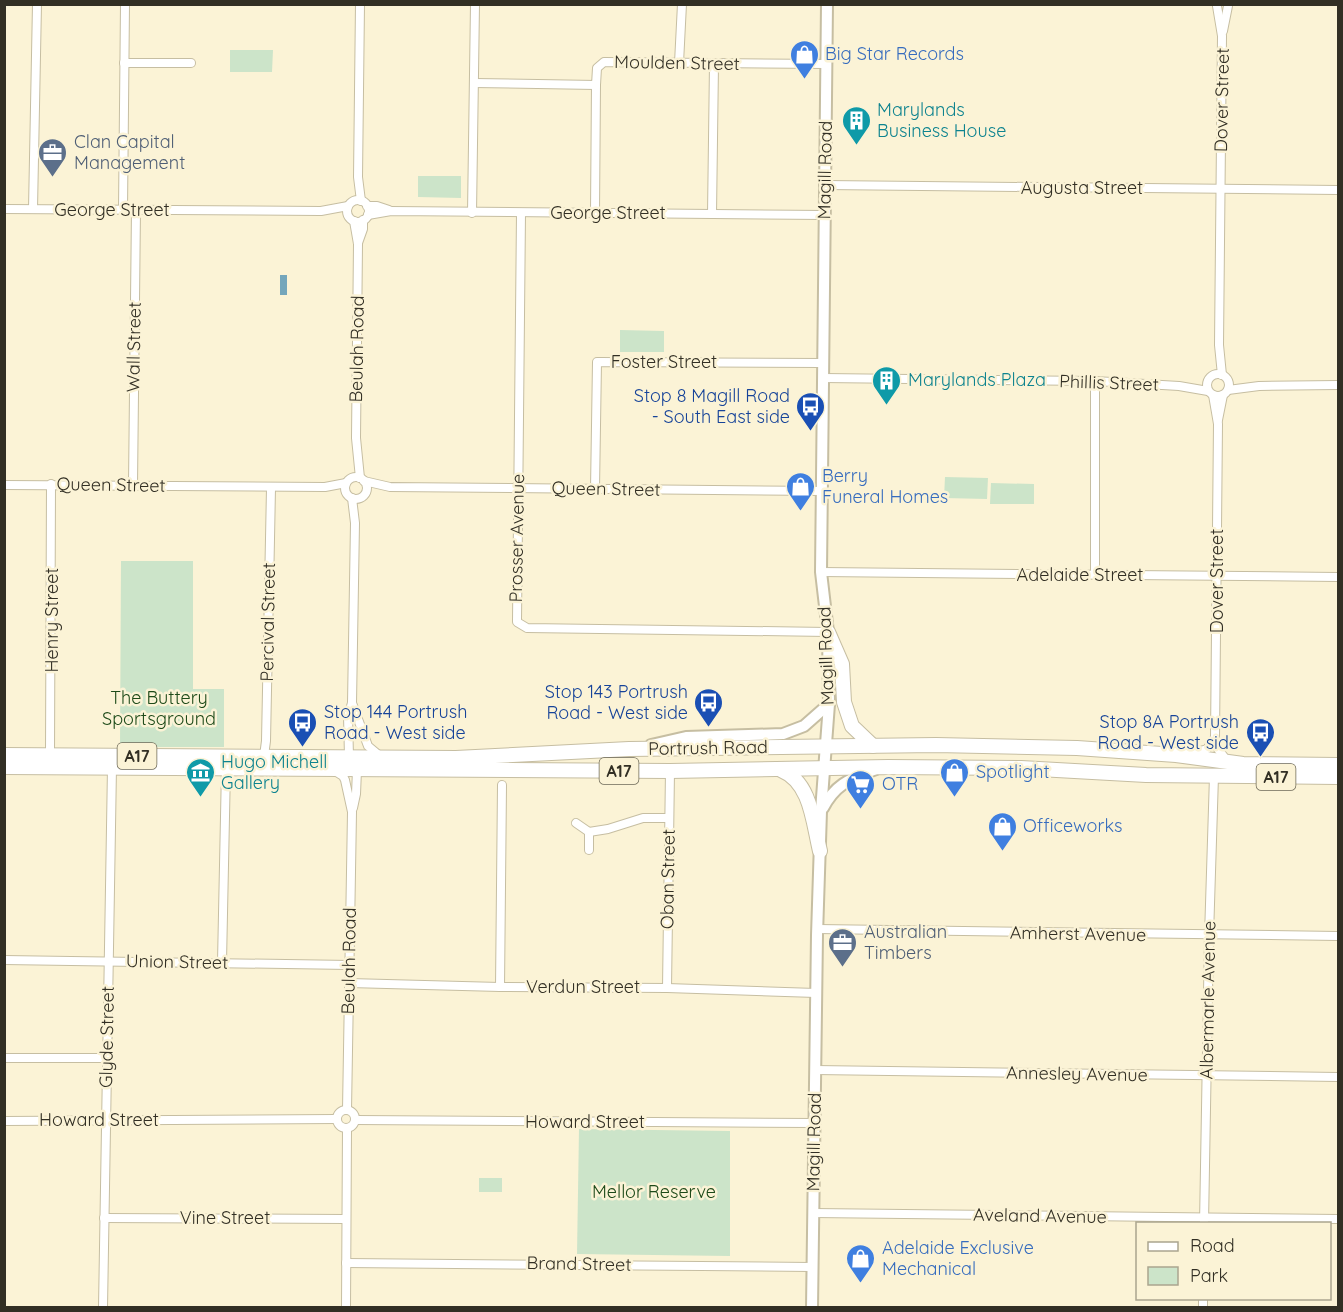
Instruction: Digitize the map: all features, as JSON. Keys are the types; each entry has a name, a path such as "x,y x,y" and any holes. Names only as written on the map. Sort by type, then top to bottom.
{"highway":[{"path":"828,632 842,664 844,702 852,726 873,746"},
{"name":"Portrush Road","path":"4,755 456,758 629,749 1030,746 1176,755 1243,764 1338,765"},
{"path":"1139,753 1202,768 1214,776 1218,772 1243,764"},
{"path":"267,756 280,762 340,763 357,770"},
{"path":"349,757 365,763 435,764 459,770"},
{"name":"Portrush Road","path":"4,767 670,771 825,767 1021,768 1214,776 1338,777"},
{"path":"779,769 792,775 804,790 820,851"}],"main road":[{"name":"Magill Road","path":"812,1308 817,929 821,811 829,704 828,632 821,572 827,4"},
{"path":"629,749 686,737 783,734 804,726 829,704"},
{"path":"821,811 835,789 849,780 882,767"}],"street":[{"path":"33,209 37,4"},
{"path":"123,210 125,4"},
{"path":"357,204 360,4"},
{"path":"472,213 476,4"},
{"path":"679,63 682,4"},
{"path":"1217,5 1229,5"},
{"name":"Dover Street","path":"1217,5 1222,36 1218,375"},
{"name":"Dover Street","path":"1222,36 1229,5"},
{"name":"Moulden Street","path":"474,83 596,85 597,68 604,62 826,64"},
{"path":"124,63 191,63"},
{"path":"712,214 714,64"},
{"path":"595,212 596,85"},
{"name":"Augusta Street","path":"825,185 1338,190"},
{"name":"George Street","path":"4,209 327,211 357,204 377,206 391,211"},
{"name":"Beulah Road","path":"356,480 358,244 347,212 357,204 365,218 358,244"},
{"name":"Wall Street","path":"132,485 136,209"},
{"name":"George Street","path":"327,211 351,219 391,211 825,215"},
{"name":"Prosser Avenue","path":"521,213 515,618 517,622 523,627 828,632"},
{"name":"Foster Street","path":"595,489 597,362 823,363"},
{"path":"1207,381 1218,375 1226,389 1259,386 1338,385"},
{"name":"Phillis Street","path":"823,378 1095,381 1179,386 1210,393 1226,389"},
{"path":"1095,381 1095,575"},
{"name":"Dover Street","path":"1207,381 1218,424"},
{"name":"Phillis Street","path":"1179,386 1207,381"},
{"name":"Dover Street","path":"1226,389 1218,424 1215,738 1218,749 1228,762"},
{"path":"349,757 348,716 352,703 355,523 349,495 356,480 366,485 355,523"},
{"name":"Queen Street","path":"4,485 325,488 356,480 390,487 822,491"},
{"name":"Henry Street","path":"50,755 51,484"},
{"name":"Queen Street","path":"325,488 349,495 364,495 390,487"},
{"name":"Percival Street","path":"267,756 271,488"},
{"name":"Adelaide Street","path":"821,572 1338,577"},
{"path":"352,703 368,746 381,757"},
{"path":"1176,755 1200,752 1211,746 1215,738"},
{"name":"Glyde Street","path":"103,1308 112,767"},
{"path":"222,962 226,768"},
{"name":"Beulah Road","path":"334,770 345,780 352,812"},
{"name":"Beulah Road","path":"347,1110 352,812 356,794 357,770"},
{"name":"Oban Street","path":"667,988 670,771"},
{"name":"Albermarle Avenue","path":"1204,1221 1214,776"},
{"path":"500,987 502,785"},
{"path":"576,823 590,832 643,818 669,818"},
{"path":"589,850 590,832"},
{"name":"Amherst Avenue","path":"817,929 1338,936"},
{"name":"Union Street","path":"4,960 350,965"},
{"name":"Verdun Street","path":"350,983 667,988 816,993"},
{"path":"4,1058 107,1058"},
{"name":"Annesley Avenue","path":"815,1070 1338,1077"},
{"path":"347,1110 354,1114 356,1120 354,1125 347,1129 339,1125 337,1119 341,1111 347,1110"},
{"name":"Howard Street","path":"4,1121 337,1119"},
{"name":"Howard Street","path":"356,1120 814,1123"},
{"path":"346,1308 347,1129"},
{"name":"Aveland Avenue","path":"813,1214 1204,1221 1338,1219"},
{"name":"Vine Street","path":"104,1218 345,1219"},
{"name":"Brand Street","path":"346,1263 812,1267"}],"green space":[{"path":"230,50 273,50 272,72 230,72"},
{"path":"418,176 461,176 461,198 418,197"},
{"path":"620,330 664,331 664,352 620,352"},
{"path":"945,477 988,478 987,499 944,498"},
{"path":"991,483 1034,484 1034,504 990,504"},
{"name":"The Buttery Sportsground","path":"121,561 193,561 193,689 224,689 224,747 120,747"},
{"name":"Mellor Reserve","path":"579,1129 730,1131 730,1256 577,1254"},
{"path":"479,1178 502,1178 502,1192 479,1192"}],"water":[{"path":"280,275 287,275 287,295 280,295"}],"place":[{"name":"Big Star Records","path":"804,80"},
{"name":"Marylands Business House","path":"856,146"},
{"name":"Clan Capital Management","path":"53,178"},
{"name":"Marylands Plaza","path":"887,406"},
{"name":"Stop 8 Magill Road - South East side","path":"811,432"},
{"name":"Berry Funeral Homes","path":"801,512"},
{"name":"Stop 143 Portrush Road - West side","path":"709,728"},
{"name":"Stop 144 Portrush Road - West side","path":"303,748"},
{"name":"Stop 8A Portrush Road - West side","path":"1260,758"},
{"name":"Hugo Michell Gallery","path":"200,798"},
{"name":"Spotlight","path":"955,798"},
{"name":"OTR","path":"861,810"},
{"name":"Officeworks","path":"1002,852"},
{"name":"Australian Timbers","path":"843,968"},
{"name":"Adelaide Exclusive Mechanical","path":"861,1284"}]}
